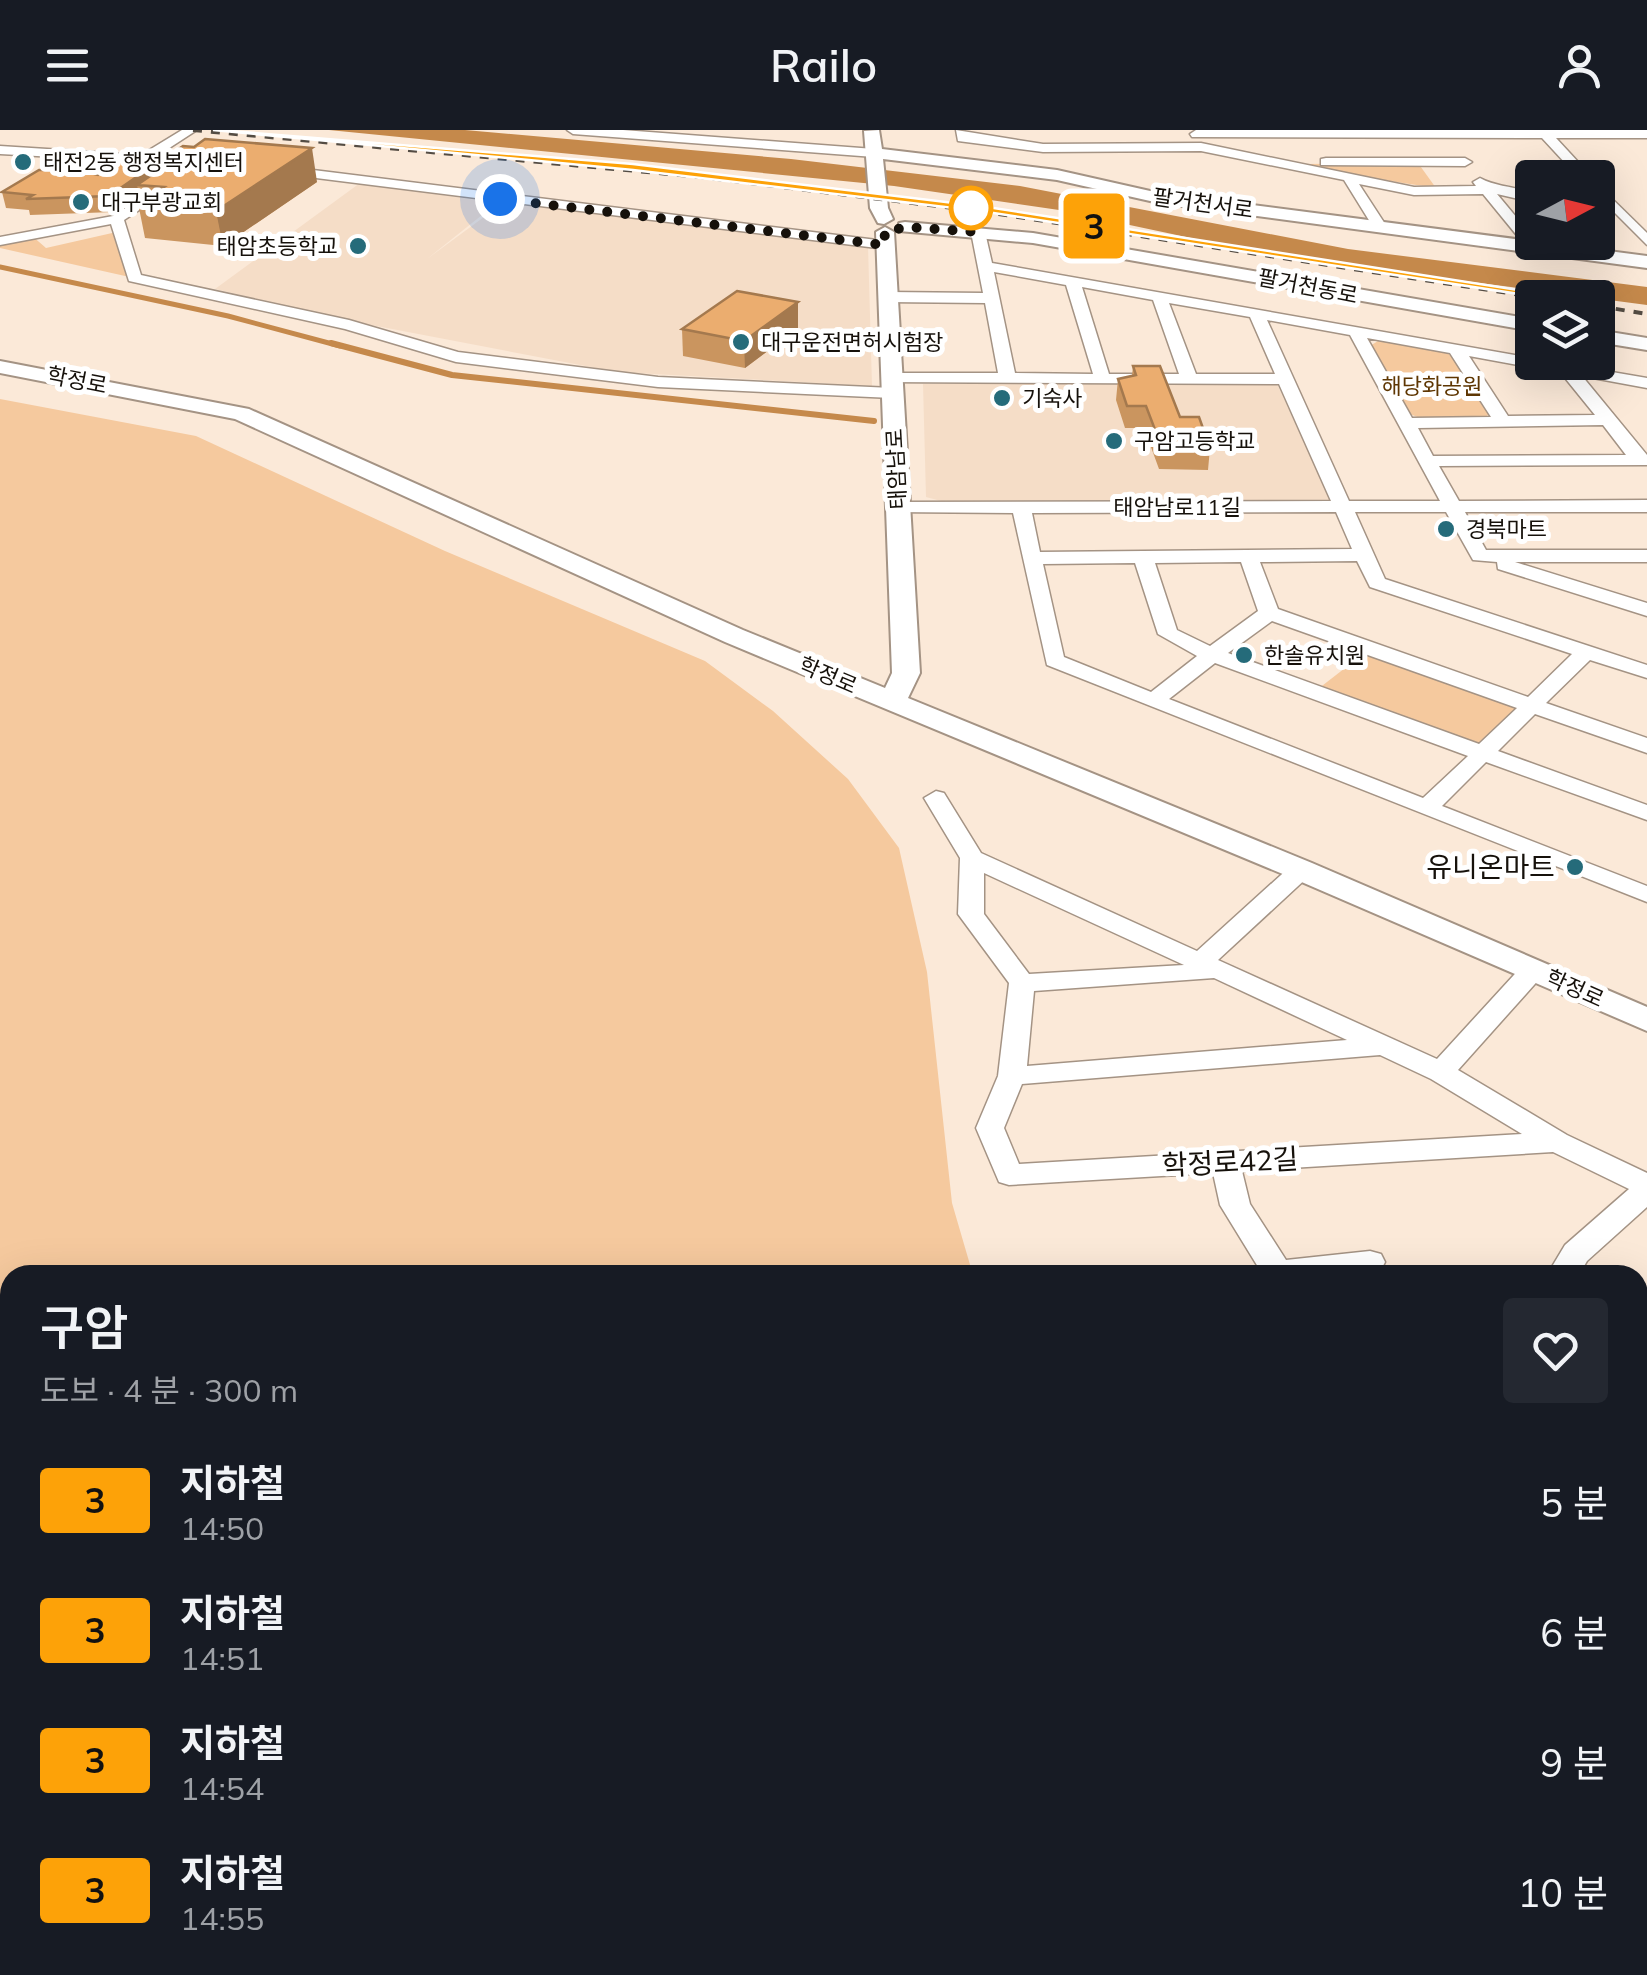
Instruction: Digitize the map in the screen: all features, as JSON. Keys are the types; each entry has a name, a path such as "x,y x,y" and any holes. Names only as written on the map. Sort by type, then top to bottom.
{"main road":[{"path":"872,130 874,155"},
{"name":"태암남로","path":"874,155 888,226 906,673 892,702"},
{"name":"팔거천서로","path":"874,155 1058,175 1159,198 1515,244"},
{"name":"팔거천동로","path":"888,226 978,232 1202,266 1515,322"},
{"name":"팔거천서로","path":"1615,258 1647,262"},
{"path":"1615,339 1647,344"},
{"name":"학정로","path":"0,367 241,414 716,628 1300,870 1647,1020"}],"street":[{"path":"146,157 191,130"},
{"path":"572,130 874,155"},
{"path":"962,130 963,138 1043,148 1128,147 1196,137 1441,132 1643,135"},
{"path":"1088,130 1094,148"},
{"path":"1441,132 1515,225"},
{"path":"1544,132 1570,160"},
{"path":"1196,137 1268,162 1350,180 1414,190 1515,192"},
{"path":"1128,147 1188,162"},
{"path":"0,150 218,164"},
{"path":"0,241 117,219 200,162"},
{"path":"1268,162 1465,162"},
{"path":"273,169 364,177 518,201 888,226"},
{"path":"1350,180 1380,227"},
{"path":"1342,197 1361,201"},
{"path":"1615,208 1647,241"},
{"path":"1619,211 1647,211"},
{"path":"117,219 134,278 349,325 456,357 658,382 892,386 1008,380 1288,379"},
{"path":"978,232 1008,380"},
{"path":"986,266 1515,359"},
{"path":"1072,280 1103,380"},
{"path":"1158,294 1190,380"},
{"path":"888,297 992,298"},
{"path":"1256,314 1377,583 1647,672"},
{"path":"1358,334 1427,462 1456,506 1480,556 1647,610"},
{"path":"1457,351 1502,422"},
{"path":"1615,376 1647,383"},
{"path":"1578,380 1643,460"},
{"path":"1406,424 1608,420"},
{"path":"1427,462 1643,460"},
{"name":"태암남로11길","path":"899,508 1647,506"},
{"path":"1022,508 1054,662 1647,894"},
{"path":"1032,558 1362,555"},
{"path":"1480,556 1647,556"},
{"path":"1144,558 1168,634 1212,655 1647,813"},
{"path":"1249,558 1269,614"},
{"path":"1154,701 1269,614"},
{"path":"1269,614 1647,746"},
{"path":"1426,808 1586,652"},
{"path":"936,798 972,858 972,914 1022,983"},
{"name":"학정로42길","path":"972,858 1441,1072 1558,1142 1647,1188"},
{"path":"1208,967 1300,870"},
{"name":"학정로42길","path":"1208,967 1022,983 1012,1076 990,1128 1009,1175 1558,1142"},
{"path":"1441,1072 1533,970"},
{"name":"학정로42길","path":"1012,1076 1381,1046"},
{"path":"1225,1162 1236,1206 1273,1265"},
{"path":"1569,1265 1576,1253 1647,1188"},
{"path":"1345,1265 1370,1262"}],"shaded area":[{"path":"329,130 465,130 791,159 1020,186 1348,249 1592,280 1515,280 1515,288 1449,279 1205,241 1059,210 894,186"},
{"name":"대구운전면허시험장","path":"360,183 497,203 427,259 503,203 868,246 872,386 617,372 345,320 215,289"},
{"path":"1615,283 1647,287 1647,305 1615,301"},
{"name":"구암고등학교","path":"923,384 1277,384 1331,500 941,501 926,497"}],"green space":[{"path":"1418,163 1436,188 1305,168 1304,164"},
{"path":"121,231 134,278 0,248 0,241 31,235 46,248"},
{"name":"해당화공원","path":"1378,341 1443,351 1452,356 1491,412 1484,419 1425,420 1410,414 1370,346"},
{"path":"0,399 196,436 445,551 705,661 773,711 848,779 899,848 927,972 952,1203 970,1265 0,1265"},
{"path":"1367,651 1520,705 1481,747 1318,689"}],"building":[{"path":"205,139 312,148 216,211 138,203 164,187 137,185 153,174 139,175 183,146 194,147"},
{"path":"123,159 158,162 109,196 26,199 33,195 2,192 39,170 78,170 98,175"},
{"path":"737,291 798,302 744,341 682,329"},
{"path":"1133,366 1160,366 1180,417 1199,417 1210,448 1162,448 1146,406 1127,406 1118,379 1136,375"}],"waterway":[{"path":"0,267 228,316 340,346"},
{"path":"331,343 452,375 874,421"}],"railway":[{"path":"193,130 701,177 986,212 1515,294"},
{"path":"1615,309 1647,314"}],"metro line":[{"name":"3","path":"218,130 633,167 820,189 987,210 1515,291"}],"place":[{"name":"태전2동 행정복지센터","path":"23,162"},
{"name":"대구부광교회","path":"81,202"},
{"name":"태암초등학교","path":"358,246"},
{"name":"대구운전면허시험장","path":"741,342"},
{"name":"기숙사","path":"1002,398"},
{"name":"구암고등학교","path":"1114,441"},
{"name":"경북마트","path":"1446,529"},
{"name":"한솔유치원","path":"1244,655"},
{"name":"유니온마트","path":"1575,867"}],"route":[{"path":"500,199 884,245 885,232 906,227 978,232 971,208"}]}
